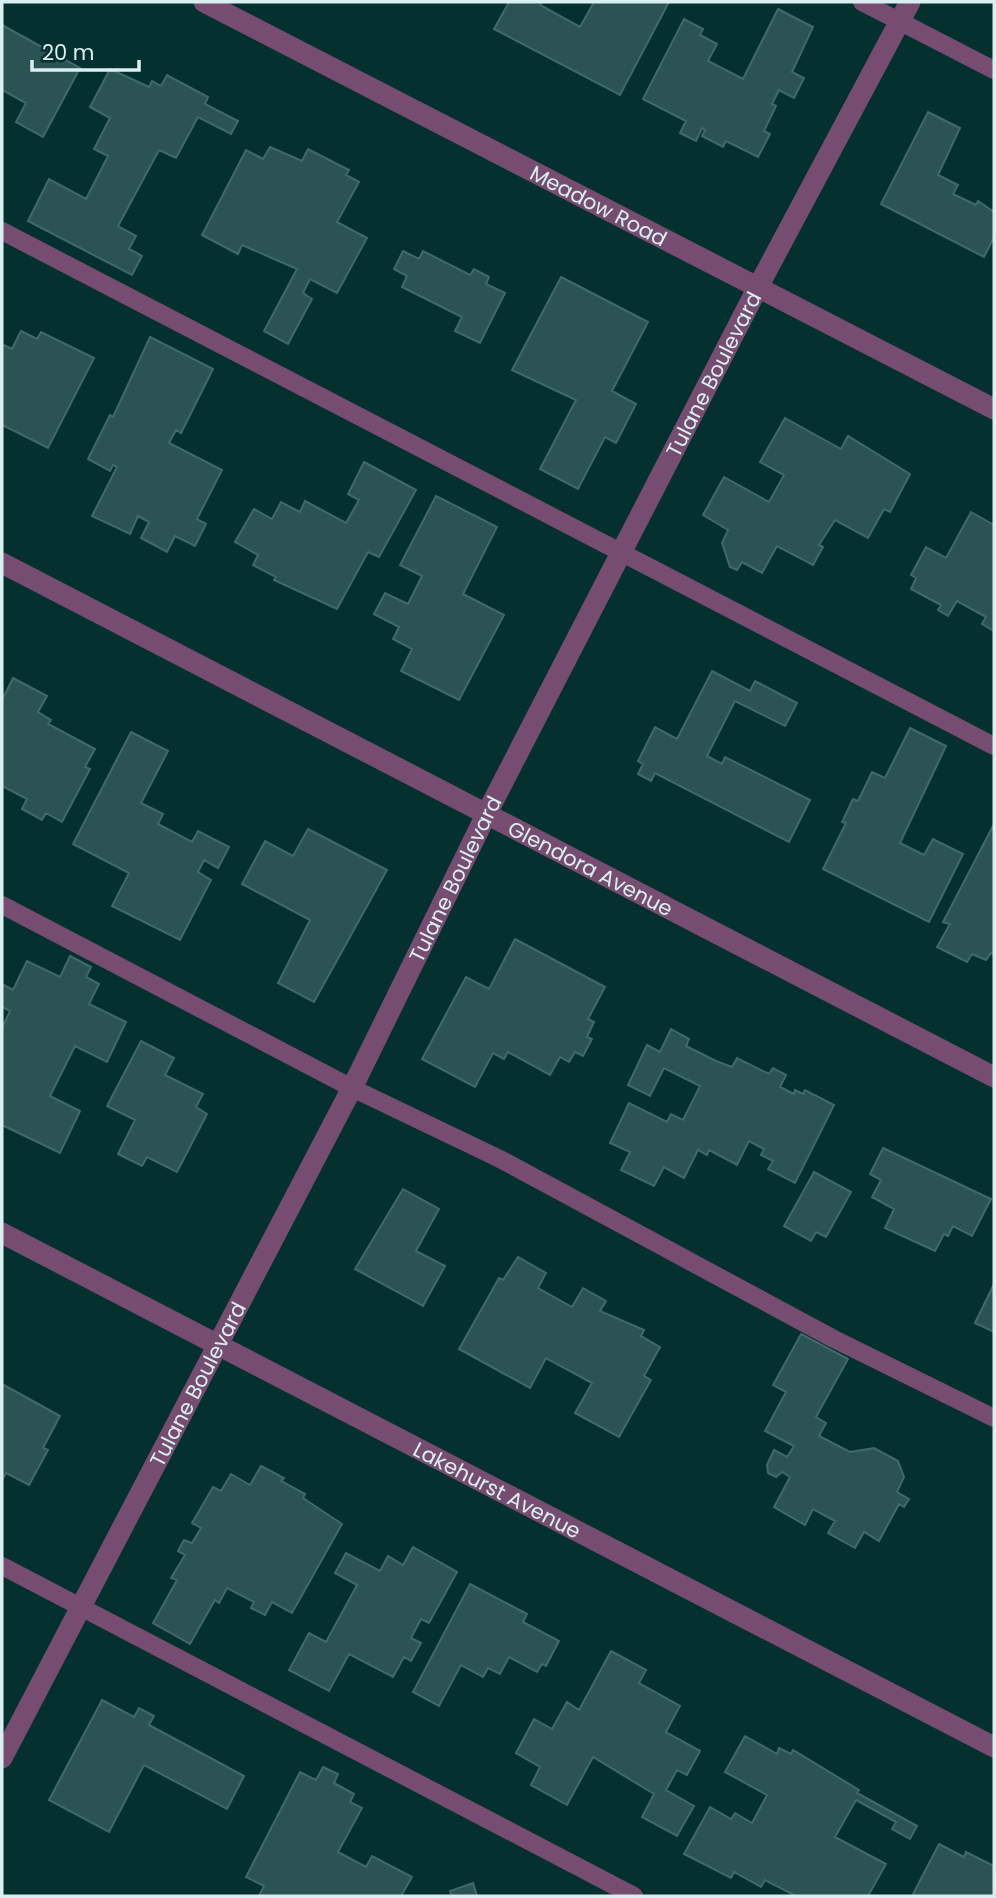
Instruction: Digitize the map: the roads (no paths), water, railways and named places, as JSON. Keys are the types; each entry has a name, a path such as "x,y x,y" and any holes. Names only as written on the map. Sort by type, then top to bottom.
{"street":[{"name":"Meadow Road","path":"204,2 994,409"},
{"name":"Tulane Boulevard","path":"2,1758 352,1088 487,813 758,287 910,2"},
{"name":"Glendora Avenue","path":"2,563 994,1077"},
{"name":"Lakehurst Avenue","path":"2,1233 994,1747"}],"lane":[{"path":"862,2 994,70"},
{"path":"2,231 994,746"},
{"path":"2,905 352,1088 500,1158 834,1339 994,1418"},
{"path":"2,1566 634,1896"}]}
